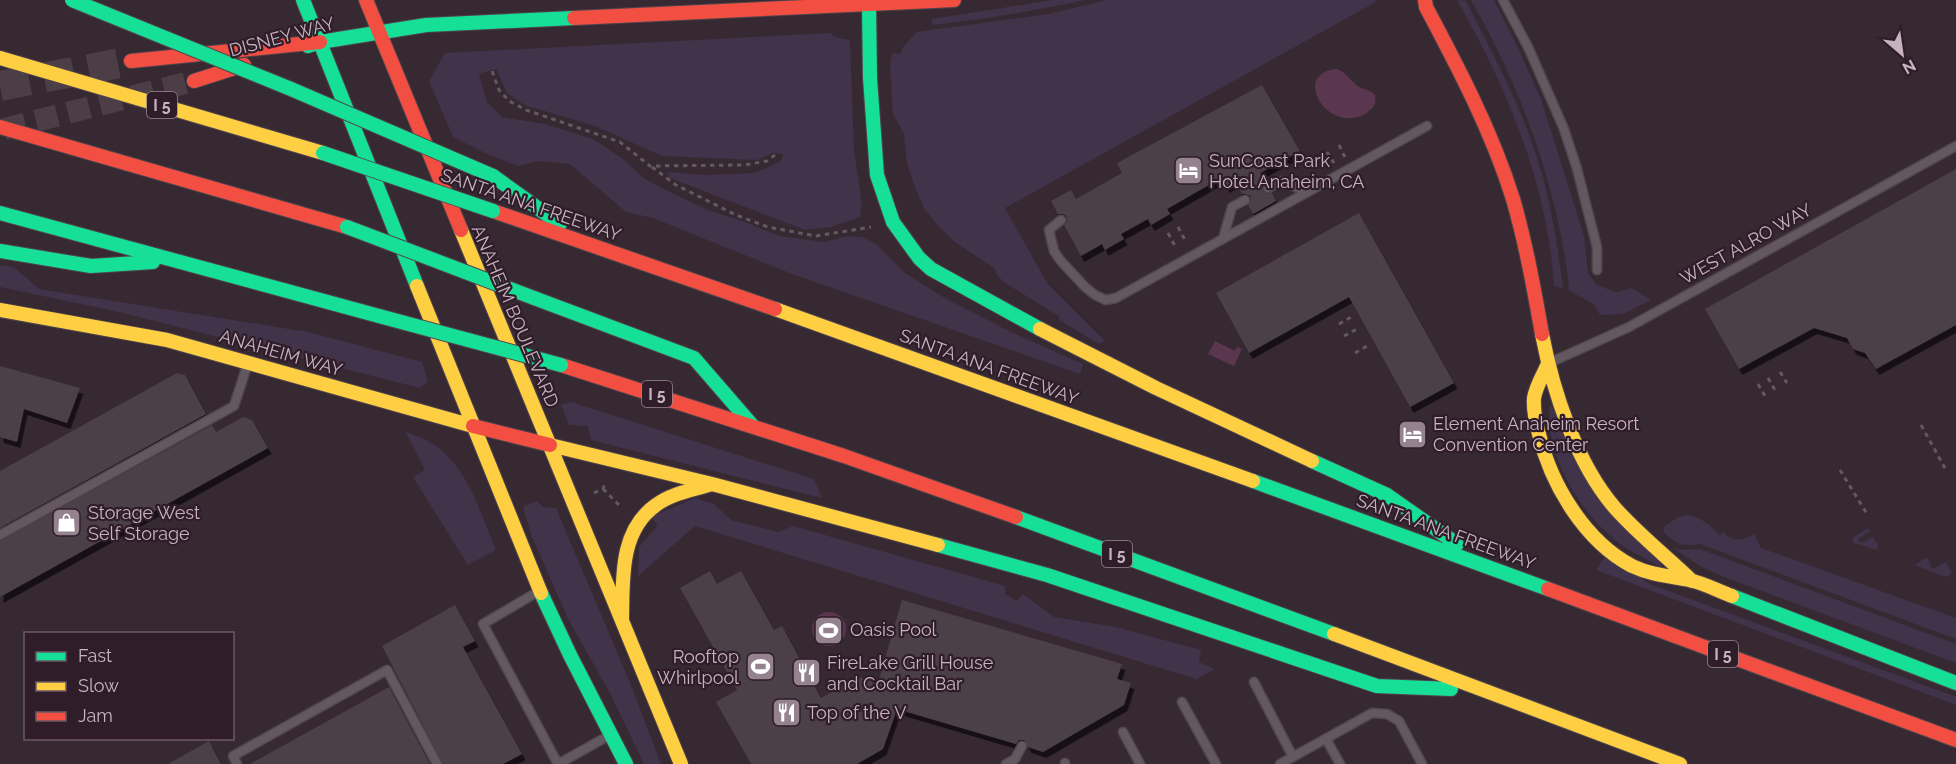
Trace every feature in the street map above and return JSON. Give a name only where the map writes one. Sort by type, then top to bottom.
[{"type":"main road","points":[[72,0],[291,89],[493,176],[589,245]]},
{"type":"main road","points":[[303,0],[540,591],[626,764]]},
{"type":"main road","name":"ANAHEIM BOULEVARD","points":[[366,0],[378,34],[681,764]]},
{"type":"main road","name":"DISNEY WAY","points":[[194,81],[320,42],[426,25],[869,2],[954,0]]},
{"type":"main road","points":[[1407,0],[1425,4],[1494,143],[1510,188],[1534,280],[1548,364],[1569,430],[1592,476],[1617,512],[1692,581]]},
{"type":"main road","points":[[869,2],[870,78],[879,185],[893,222],[919,258],[931,269],[974,294],[1156,388],[1387,495],[1490,567]]},
{"type":"main road","points":[[131,61],[320,42]]},
{"type":"main road","name":"SANTA ANA FREEWAY","points":[[0,58],[323,153],[493,211],[857,338],[1490,567],[1956,740]]},
{"type":"main road","points":[[0,127],[347,227],[694,358],[752,425]]},
{"type":"main road","name":"I 5","points":[[0,213],[561,365],[752,425],[1100,548],[1680,764]]},
{"type":"main road","points":[[0,251],[91,266],[177,260]]},
{"type":"main road","name":"ANAHEIM WAY","points":[[0,310],[167,340],[473,426],[712,484],[1047,575],[1377,686],[1479,690]]},
{"type":"main road","points":[[1548,364],[1534,400],[1540,439],[1559,489],[1596,537],[1618,557],[1648,574],[1692,581],[1956,683]]},
{"type":"main road","points":[[622,620],[625,555],[633,530],[640,519],[656,505],[678,494],[712,484]]},
{"type":"lane","points":[[1503,0],[1528,47],[1564,129],[1597,247],[1597,270]]},
{"type":"lane","points":[[1061,220],[1049,230],[1054,251],[1060,260],[1095,295],[1106,300],[1116,298],[1427,126]]},
{"type":"lane","name":"WEST ALRO WAY","points":[[1548,364],[1647,317],[1956,146]]},
{"type":"lane","points":[[1268,188],[1282,181],[1307,192]]},
{"type":"lane","points":[[1223,239],[1232,207],[1245,200]]},
{"type":"lane","points":[[0,535],[234,406],[248,363]]},
{"type":"lane","points":[[540,591],[483,624],[558,764],[610,735]]},
{"type":"lane","points":[[237,764],[233,756],[387,670],[437,764]]},
{"type":"lane","points":[[1254,682],[1293,757]]},
{"type":"lane","points":[[1182,702],[1216,764]]},
{"type":"lane","points":[[1280,764],[1371,713],[1387,714],[1399,721],[1422,764]]},
{"type":"lane","points":[[1123,732],[1140,764]]},
{"type":"lane","points":[[1326,739],[1340,764]]},
{"type":"lane","points":[[1006,764],[1015,759],[1022,746]]},
{"type":"path","points":[[492,71],[499,90],[509,101],[526,110],[620,142],[676,185],[736,215],[768,227],[816,236],[893,222]]},
{"type":"path","points":[[1339,145],[1346,158]]},
{"type":"path","points":[[1327,152],[1335,165]]},
{"type":"path","points":[[650,166],[744,165],[767,161],[775,154]]},
{"type":"path","points":[[1178,227],[1185,240]]},
{"type":"path","points":[[1168,233],[1175,246]]},
{"type":"path","points":[[1339,324],[1351,317]]},
{"type":"path","points":[[1344,336],[1357,329]]},
{"type":"path","points":[[1355,352],[1367,346]]},
{"type":"path","points":[[1780,372],[1787,383]]},
{"type":"path","points":[[1768,378],[1775,390]]},
{"type":"path","points":[[1758,384],[1765,396]]},
{"type":"path","points":[[1921,425],[1946,470]]},
{"type":"path","points":[[1840,470],[1867,514]]},
{"type":"path","points":[[603,489],[606,475]]},
{"type":"path","points":[[594,493],[603,489]]},
{"type":"path","points":[[603,489],[624,510]]},
{"type":"shaded area","points":[[1053,0],[1084,0],[1008,15],[932,25],[931,19]]},
{"type":"shaded area","points":[[1107,0],[1375,0],[1376,2],[1005,208],[1047,283],[1105,341],[1099,344],[1005,283],[994,268],[955,242],[925,210],[907,164],[904,134],[893,114],[890,65],[892,53],[900,54],[903,47],[917,32],[1048,14]]},
{"type":"shaded area","points":[[1457,0],[1466,1],[1510,89],[1532,143],[1552,215],[1563,288],[1554,286],[1543,211],[1522,138],[1492,68]]},
{"type":"shaded area","points":[[1471,0],[1494,0],[1541,99],[1584,236],[1588,273],[1597,285],[1616,292],[1632,288],[1651,300],[1623,314],[1600,315],[1594,304],[1568,290],[1556,211],[1534,138],[1506,68]]},
{"type":"shaded area","points":[[830,33],[835,37],[850,40],[854,151],[862,204],[860,217],[831,227],[805,230],[670,178],[667,172],[705,175],[755,173],[781,161],[783,154],[773,153],[757,160],[662,156],[595,126],[524,105],[507,93],[496,69],[479,74],[487,102],[502,117],[545,124],[593,139],[622,158],[645,179],[666,190],[708,210],[780,236],[824,242],[848,236],[862,237],[876,244],[905,273],[943,297],[1011,332],[1083,364],[1080,374],[792,274],[653,218],[626,212],[570,164],[539,161],[518,166],[489,155],[453,137],[429,81],[445,53]]},
{"type":"shaded area","points":[[1337,69],[1358,86],[1375,95],[1374,106],[1365,114],[1351,118],[1338,116],[1327,110],[1319,100],[1315,90],[1316,80],[1323,73]]},
{"type":"shaded area","points":[[0,265],[14,267],[39,289],[308,332],[422,362],[428,382],[420,388],[119,312],[0,287]]},
{"type":"shaded area","points":[[1215,341],[1235,351],[1237,347],[1242,349],[1234,366],[1208,354]]},
{"type":"shaded area","points":[[571,402],[814,479],[822,498],[591,440],[588,426],[569,425],[561,405]]},
{"type":"shaded area","points":[[1551,405],[1663,568],[1628,549],[1610,536],[1586,510],[1567,480],[1553,447],[1549,408]]},
{"type":"shaded area","points":[[405,431],[431,443],[455,464],[471,491],[496,550],[468,565],[413,477],[425,470]]},
{"type":"shaded area","points":[[695,498],[714,504],[731,520],[778,532],[793,526],[1005,586],[1005,594],[1017,601],[1023,594],[1054,617],[1116,627],[1201,650],[1199,662],[1215,669],[1195,680],[695,526],[638,576],[639,547],[658,525],[650,517]]},
{"type":"shaded area","points":[[537,501],[543,507],[556,508],[631,685],[661,764],[644,764],[610,693],[568,619],[532,537],[523,507]]},
{"type":"shaded area","points":[[1687,515],[1705,522],[1720,536],[1723,532],[1731,538],[1738,539],[1754,534],[1761,548],[1956,618],[1956,639],[1700,544],[1684,545],[1675,542],[1663,531],[1665,526],[1678,517]]},
{"type":"shaded area","points":[[1868,528],[1871,531],[1858,539],[1861,543],[1873,537],[1878,545],[1877,550],[1854,543],[1852,540]]},
{"type":"shaded area","points":[[1673,548],[1700,549],[1956,644],[1956,663],[1724,577],[1700,566]]},
{"type":"shaded area","points":[[1605,556],[1650,584],[1956,697],[1956,705],[1596,570]]},
{"type":"shaded area","points":[[1927,557],[1932,569],[1946,562],[1952,573],[1946,577],[1914,565]]},
{"type":"shaded area","name":"Oasis Pool","points":[[829,612],[841,617],[846,629],[841,641],[829,646],[817,641],[812,629],[817,617]]},
{"type":"building","name":"SunCoast Park Hotel Anaheim, CA","points":[[1262,85],[1300,151],[1260,173],[1265,182],[1262,187],[1263,191],[1267,194],[1272,193],[1276,201],[1253,214],[1248,205],[1251,201],[1250,196],[1242,194],[1235,182],[1226,187],[1221,178],[1167,209],[1170,214],[1151,225],[1148,219],[1121,234],[1124,239],[1105,250],[1102,244],[1081,256],[1064,225],[1067,222],[1066,216],[1058,214],[1051,201],[1071,190],[1076,199],[1122,173],[1117,163]]},
{"type":"building","points":[[1956,169],[1956,325],[1876,369],[1865,353],[1853,349],[1847,338],[1814,328],[1739,369],[1705,309]]},
{"type":"building","points":[[1359,213],[1454,383],[1410,407],[1349,297],[1249,353],[1216,293]]},
{"type":"building","points":[[0,366],[80,388],[67,423],[24,409],[17,442],[0,437]]},
{"type":"building","points":[[177,373],[185,375],[206,414],[0,528],[0,471]]},
{"type":"building","points":[[243,417],[252,420],[268,448],[0,597],[0,541],[212,425],[216,432]]},
{"type":"building","points":[[710,571],[717,584],[741,571],[774,630],[782,626],[821,698],[858,677],[878,683],[902,600],[1122,664],[1117,679],[1131,683],[1124,705],[1043,752],[1028,747],[1024,740],[1019,740],[1016,744],[897,709],[883,749],[857,764],[751,764],[716,702],[737,690],[680,588]]},
{"type":"building","points":[[455,605],[475,641],[463,647],[522,754],[503,764],[443,764],[382,646]]},
{"type":"building","points":[[389,687],[430,764],[250,764]]},
{"type":"building","points":[[209,741],[221,764],[168,764]]},
{"type":"tunnel","points":[[0,86],[131,61]]},
{"type":"tunnel","points":[[4,129],[194,81]]},
{"type":"traffic: fast","points":[[72,0],[291,89],[493,176]]},
{"type":"traffic: fast","points":[[303,0],[417,286]]},
{"type":"traffic: fast","points":[[869,5],[870,78],[877,175],[893,222],[919,258],[931,269],[1040,329]]},
{"type":"traffic: fast","points":[[308,46],[320,42],[426,25],[574,18]]},
{"type":"traffic: fast","points":[[323,153],[493,211]]},
{"type":"traffic: fast","points":[[493,176],[560,224]]},
{"type":"traffic: fast","points":[[0,213],[379,316]]},
{"type":"traffic: fast","points":[[347,227],[534,298]]},
{"type":"traffic: fast","points":[[0,251],[91,266],[153,262]]},
{"type":"traffic: fast","points":[[534,298],[694,358],[752,425]]},
{"type":"traffic: fast","points":[[379,316],[561,365]]},
{"type":"traffic: fast","points":[[1312,461],[1387,495],[1457,544]]},
{"type":"traffic: fast","points":[[1253,481],[1548,589]]},
{"type":"traffic: fast","points":[[1016,517],[1334,634]]},
{"type":"traffic: fast","points":[[938,545],[1047,575],[1377,686],[1451,689]]},
{"type":"traffic: fast","points":[[541,593],[626,764]]},
{"type":"traffic: fast","points":[[1732,596],[1956,683]]},
{"type":"traffic: slow","points":[[0,58],[323,153]]},
{"type":"traffic: slow","points":[[461,230],[681,764]]},
{"type":"traffic: slow","points":[[417,286],[541,593]]},
{"type":"traffic: slow","points":[[775,309],[1253,481]]},
{"type":"traffic: slow","points":[[0,310],[167,340],[473,426]]},
{"type":"traffic: slow","points":[[1040,329],[1156,388],[1312,461]]},
{"type":"traffic: slow","points":[[1542,334],[1568,425],[1601,490],[1624,518],[1692,581]]},
{"type":"traffic: slow","points":[[1548,364],[1534,398],[1534,412],[1552,473],[1561,492],[1585,527],[1599,542],[1632,566],[1653,573],[1695,581],[1732,596]]},
{"type":"traffic: slow","points":[[550,445],[712,484],[938,545]]},
{"type":"traffic: slow","points":[[622,620],[623,573],[629,542],[635,528],[644,516],[662,501],[712,484]]},
{"type":"traffic: slow","points":[[1334,634],[1680,764]]},
{"type":"traffic: jam","points":[[366,0],[461,230]]},
{"type":"traffic: jam","points":[[574,18],[954,0]]},
{"type":"traffic: jam","points":[[1425,0],[1426,7],[1474,101],[1505,174],[1522,233],[1542,334]]},
{"type":"traffic: jam","points":[[131,61],[320,42]]},
{"type":"traffic: jam","points":[[194,81],[244,65]]},
{"type":"traffic: jam","points":[[0,127],[347,227]]},
{"type":"traffic: jam","points":[[493,211],[775,309]]},
{"type":"traffic: jam","points":[[561,365],[844,456],[1016,517]]},
{"type":"traffic: jam","points":[[473,426],[550,445]]},
{"type":"traffic: jam","points":[[1548,589],[1956,740]]},
{"type":"place","name":"SunCoast Park Hotel Anaheim, CA","points":[[1188,171]]},
{"type":"place","name":"Element Anaheim Resort Convention Center","points":[[1412,434]]},
{"type":"place","name":"Storage West Self Storage","points":[[67,523]]},
{"type":"place","name":"Oasis Pool","points":[[829,630]]},
{"type":"place","name":"Rooftop Whirlpool","points":[[760,667]]},
{"type":"place","name":"FireLake Grill House and Cocktail Bar","points":[[806,673]]},
{"type":"place","name":"Top of the V","points":[[786,713]]}]
